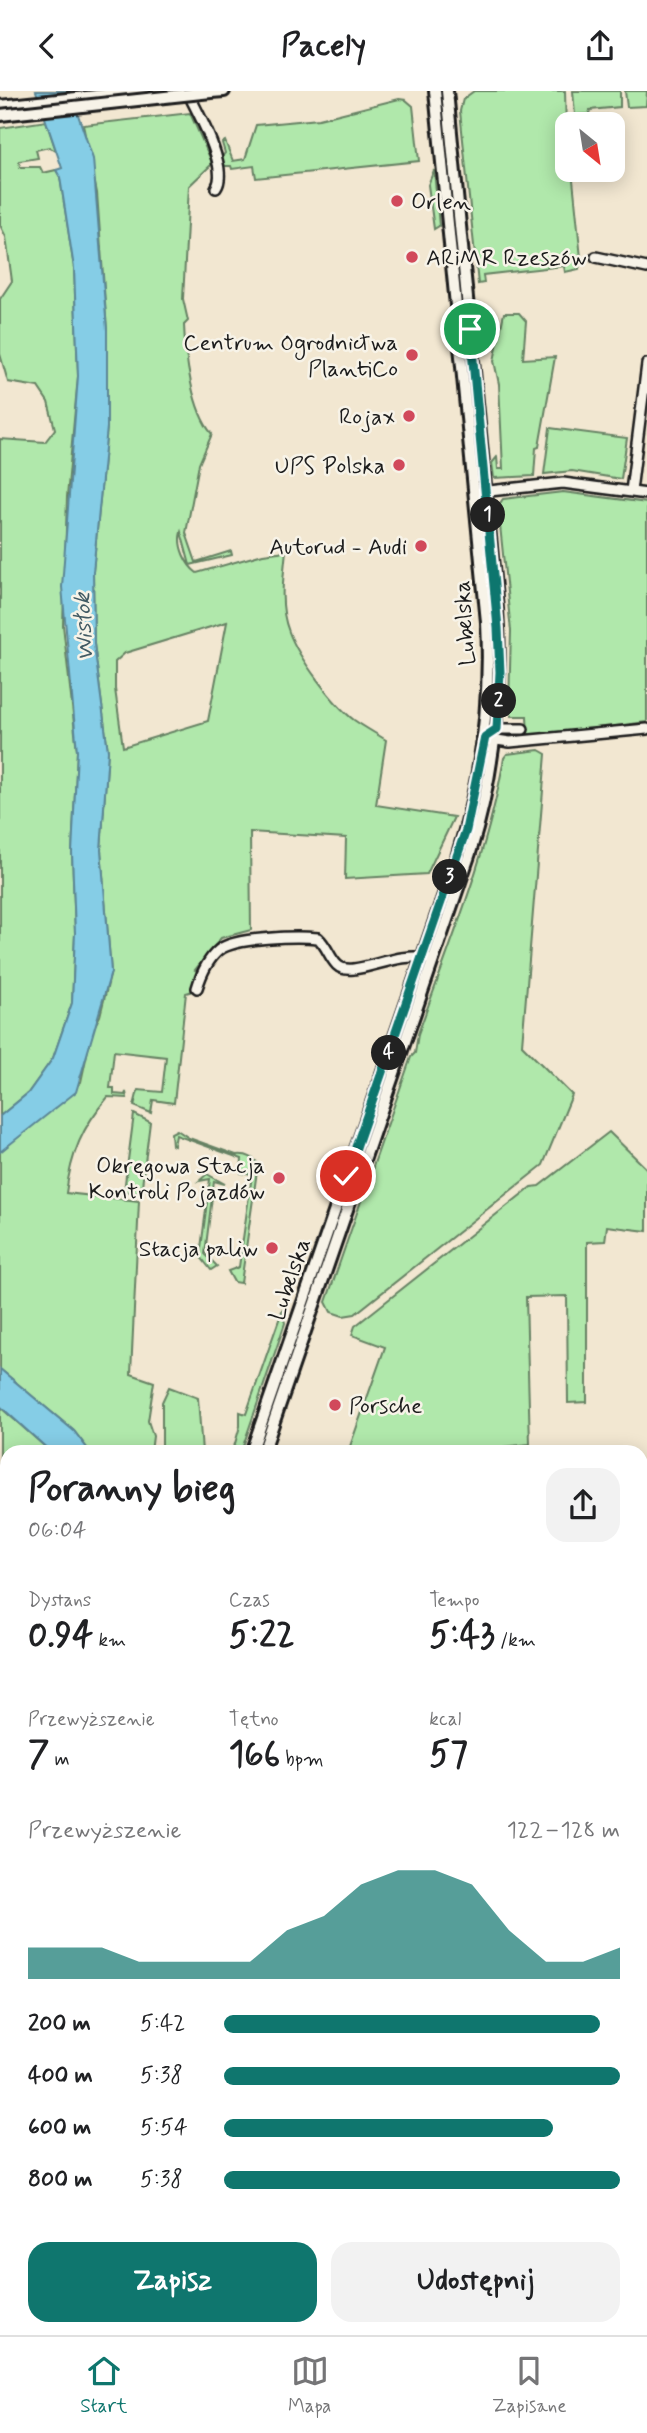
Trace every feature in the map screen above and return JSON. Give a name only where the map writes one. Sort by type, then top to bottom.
[{"type":"main road","points":[[0,106],[144,91]]},
{"type":"main road","points":[[0,115],[224,91]]},
{"type":"main road","name":"Lubelska","points":[[435,91],[480,492]]},
{"type":"main road","name":"Lubelska","points":[[447,91],[480,492],[500,672],[497,729],[490,739]]},
{"type":"main road","name":"Lubelska","points":[[254,1445],[427,959],[480,820],[490,739],[491,606]]},
{"type":"main road","name":"Lubelska","points":[[265,1445],[427,959]]},
{"type":"street","points":[[187,91],[219,163],[220,183],[216,188]]},
{"type":"street","points":[[596,257],[647,268]]},
{"type":"street","points":[[631,491],[647,364]]},
{"type":"street","points":[[480,492],[563,483],[647,494]]},
{"type":"street","points":[[497,729],[523,729]]},
{"type":"street","points":[[490,739],[647,729]]},
{"type":"street","points":[[197,988],[214,956],[229,945],[302,937],[318,938],[338,966],[351,971],[407,955],[427,959]]},
{"type":"green space","points":[[474,91],[565,91],[566,112],[555,112],[555,182],[573,182],[581,258],[579,269],[565,272],[564,266],[483,275],[484,283],[478,284],[460,111],[463,99]]},
{"type":"green space","points":[[573,91],[620,91],[620,107],[575,112]]},
{"type":"green space","points":[[625,91],[647,91],[646,106],[627,107]]},
{"type":"green space","points":[[399,99],[406,100],[413,106],[419,161],[256,178],[254,166],[232,169],[231,166],[225,166],[221,158],[225,153],[222,143],[225,141],[233,161],[245,159],[256,125],[319,119]]},
{"type":"green space","points":[[190,113],[211,165],[189,186],[183,299],[188,321],[184,325],[191,383],[199,412],[212,434],[199,464],[186,533],[196,562],[231,551],[232,555],[190,565],[181,532],[181,549],[186,560],[193,570],[197,573],[263,554],[286,551],[283,603],[286,622],[294,642],[308,667],[336,703],[354,720],[386,740],[376,805],[454,817],[427,874],[345,879],[346,838],[250,832],[251,930],[221,938],[195,970],[199,972],[196,990],[186,993],[174,1103],[153,1100],[151,1113],[134,1106],[138,1090],[162,1092],[166,1057],[114,1051],[110,1088],[114,1088],[114,1094],[125,1095],[126,1092],[127,1098],[108,1097],[91,1119],[75,1153],[66,1193],[139,1201],[131,1374],[154,1382],[148,1421],[153,1436],[152,1445],[85,1445],[74,1431],[0,1369],[0,1152],[81,1082],[92,1031],[100,1016],[111,972],[101,850],[108,751],[94,644],[93,572],[107,427],[107,330],[97,193],[83,125]],"holes":[[[227,622],[208,721],[123,747],[115,689],[115,662],[125,653]]]},
{"type":"green space","points":[[46,121],[56,151],[49,147],[36,150],[38,158],[19,161],[20,167],[40,167],[43,173],[56,170],[60,177],[74,268],[78,376],[67,497],[63,625],[77,751],[72,853],[75,933],[72,1003],[53,1058],[28,1093],[0,1116],[0,439],[45,442],[55,429],[48,402],[38,387],[8,382],[0,354],[0,299],[12,281],[6,237],[0,225],[0,128]]},
{"type":"green space","points":[[434,170],[439,226],[434,229],[428,185]]},
{"type":"green space","points":[[504,313],[519,313],[526,321],[523,359],[555,357],[539,447],[536,448],[534,476],[494,478],[492,463],[497,457],[498,469],[503,469],[499,384],[494,361]]},
{"type":"green space","points":[[550,428],[627,438],[621,479],[572,471],[544,474]]},
{"type":"green space","points":[[563,492],[647,503],[647,722],[528,737],[527,716],[512,716],[509,706],[511,631],[498,506],[503,499]]},
{"type":"green space","points":[[539,750],[546,754],[522,1045],[572,1095],[543,1165],[355,1314],[343,1316],[331,1312],[326,1302],[467,898],[488,829],[504,758],[507,754]]},
{"type":"green space","points":[[134,1114],[150,1122],[141,1194],[124,1191]]},
{"type":"green space","points":[[177,1130],[189,1138],[236,1155],[248,1156],[258,1164],[241,1283],[234,1282],[228,1271],[239,1267],[252,1175],[241,1173],[242,1159],[176,1135],[174,1146],[172,1145],[171,1133]]},
{"type":"green space","points":[[609,1132],[647,1169],[647,1231],[607,1226],[605,1241],[587,1242],[587,1402],[568,1403],[567,1296],[526,1297],[530,1444],[350,1445],[385,1347],[352,1335],[355,1326],[531,1187],[539,1186]]},
{"type":"green space","points":[[207,1174],[225,1184],[214,1181],[205,1254],[217,1266],[211,1270],[200,1256],[210,1179],[199,1181]]},
{"type":"green space","points":[[282,1311],[285,1323],[243,1445],[235,1445],[240,1426],[240,1412],[246,1414]]},
{"type":"green space","points":[[169,1387],[198,1398],[201,1445],[162,1445],[162,1402]]},
{"type":"green space","points":[[0,1407],[43,1445],[0,1445]]},
{"type":"water","name":"Wisłok","points":[[36,91],[70,91],[93,159],[107,330],[107,427],[93,572],[94,644],[108,751],[101,850],[111,972],[76,1092],[0,1152],[0,1116],[28,1093],[53,1058],[72,1003],[75,933],[72,853],[77,751],[62,587],[78,376],[74,268],[60,177],[56,170],[62,168]]},
{"type":"water","points":[[0,1369],[74,1431],[85,1445],[43,1445],[0,1406]]},
{"type":"place","name":"Orlen","points":[[397,201]]},
{"type":"place","name":"ARiMR Rzeszów","points":[[412,257]]},
{"type":"place","name":"Centrum Ogrodnictwa PlantiCo","points":[[412,355]]},
{"type":"place","name":"Rojax","points":[[409,416]]},
{"type":"place","name":"UPS Polska","points":[[399,465]]},
{"type":"place","name":"Autorud - Audi","points":[[421,546]]},
{"type":"place","name":"Okręgowa Stacja Kontroli Pojazdów","points":[[279,1178]]},
{"type":"place","name":"Stacja paliw","points":[[272,1248]]},
{"type":"place","name":"Porsche","points":[[335,1405]]},
{"type":"route","points":[[346,1176],[466,830],[485,737],[497,729],[500,672],[498,628],[470,329]]}]
